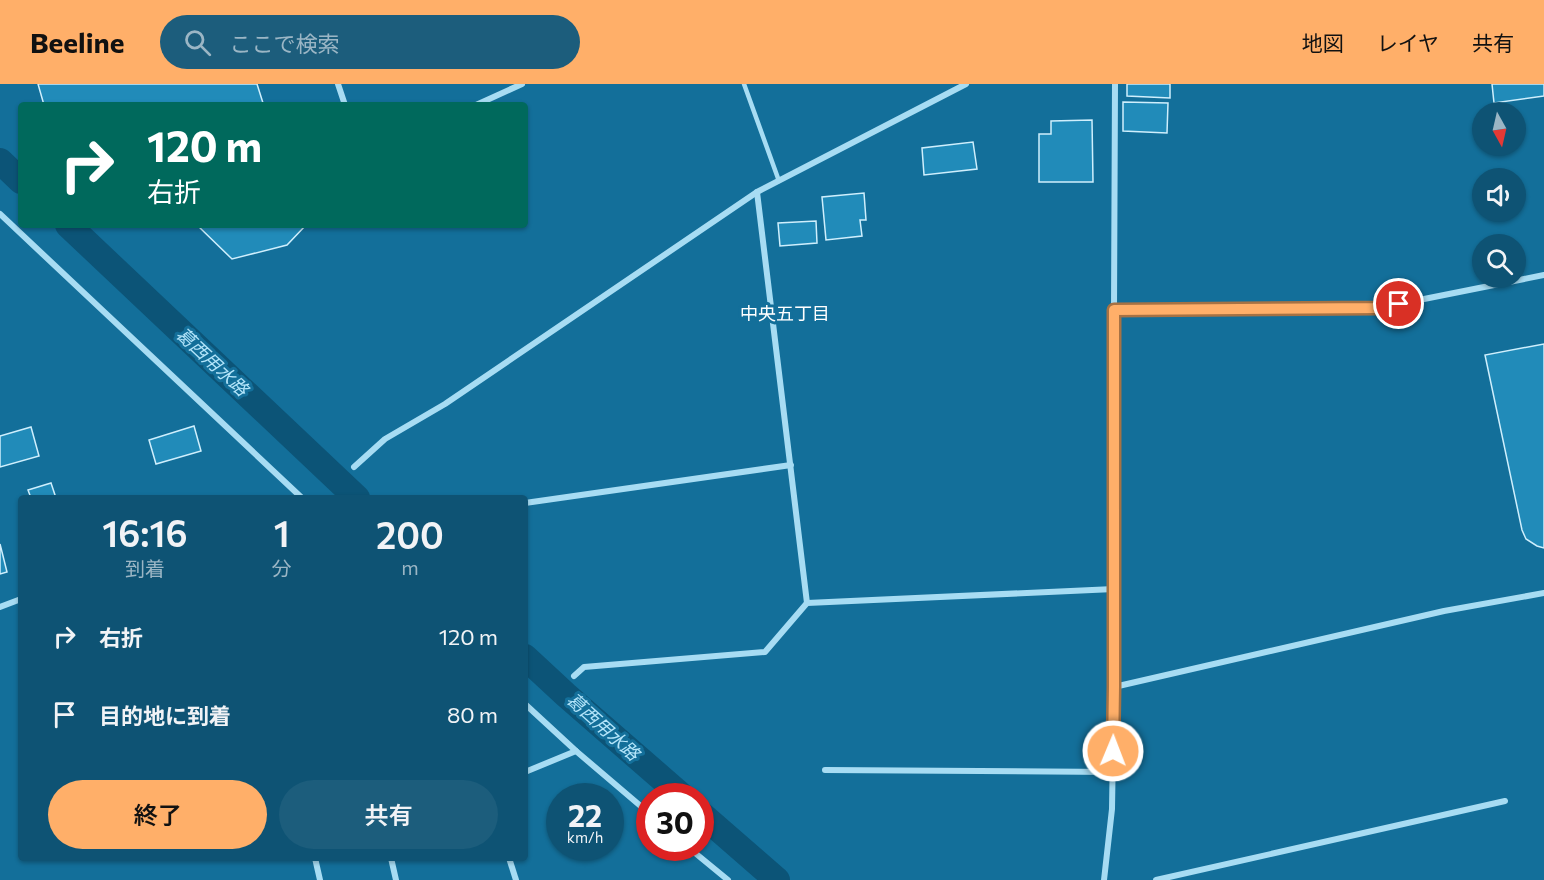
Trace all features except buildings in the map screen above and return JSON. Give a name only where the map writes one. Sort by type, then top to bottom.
[{"type":"street","points":[[338,84],[344,102]]},
{"type":"street","points":[[483,102],[522,84]]},
{"type":"street","points":[[354,468],[385,439],[445,404],[757,192],[966,84]]},
{"type":"street","points":[[1104,880],[1112,809],[1113,772],[1115,84]]},
{"type":"street","points":[[757,192],[807,603]]},
{"type":"street","points":[[0,214],[299,495]]},
{"type":"street","points":[[1114,310],[1379,308],[1544,274]]},
{"type":"street","points":[[528,502],[790,465]]},
{"type":"street","points":[[574,676],[584,667],[765,652],[807,603],[1114,589]]},
{"type":"street","points":[[1114,687],[1444,611],[1544,593]]},
{"type":"street","points":[[0,607],[18,599]]},
{"type":"street","points":[[528,707],[636,802]]},
{"type":"street","points":[[528,771],[576,751]]},
{"type":"street","points":[[825,770],[1113,772]]},
{"type":"street","points":[[1156,880],[1504,801]]},
{"type":"street","points":[[316,861],[320,880]]},
{"type":"street","points":[[392,861],[396,880]]},
{"type":"street","points":[[510,861],[516,880]]},
{"type":"street","points":[[705,861],[728,880]]},
{"type":"lane","points":[[744,84],[779,181]]},
{"type":"waterway","name":"葛西用水路","points":[[0,161],[18,178]]},
{"type":"waterway","name":"葛西用水路","points":[[71,228],[354,495]]},
{"type":"waterway","name":"葛西用水路","points":[[528,660],[667,783]]},
{"type":"waterway","name":"葛西用水路","points":[[714,825],[777,880]]},
{"type":"district","name":"中央五丁目","points":[[785,314]]},
{"type":"route","points":[[1113,751],[1114,310],[1379,308],[1399,304]]}]
